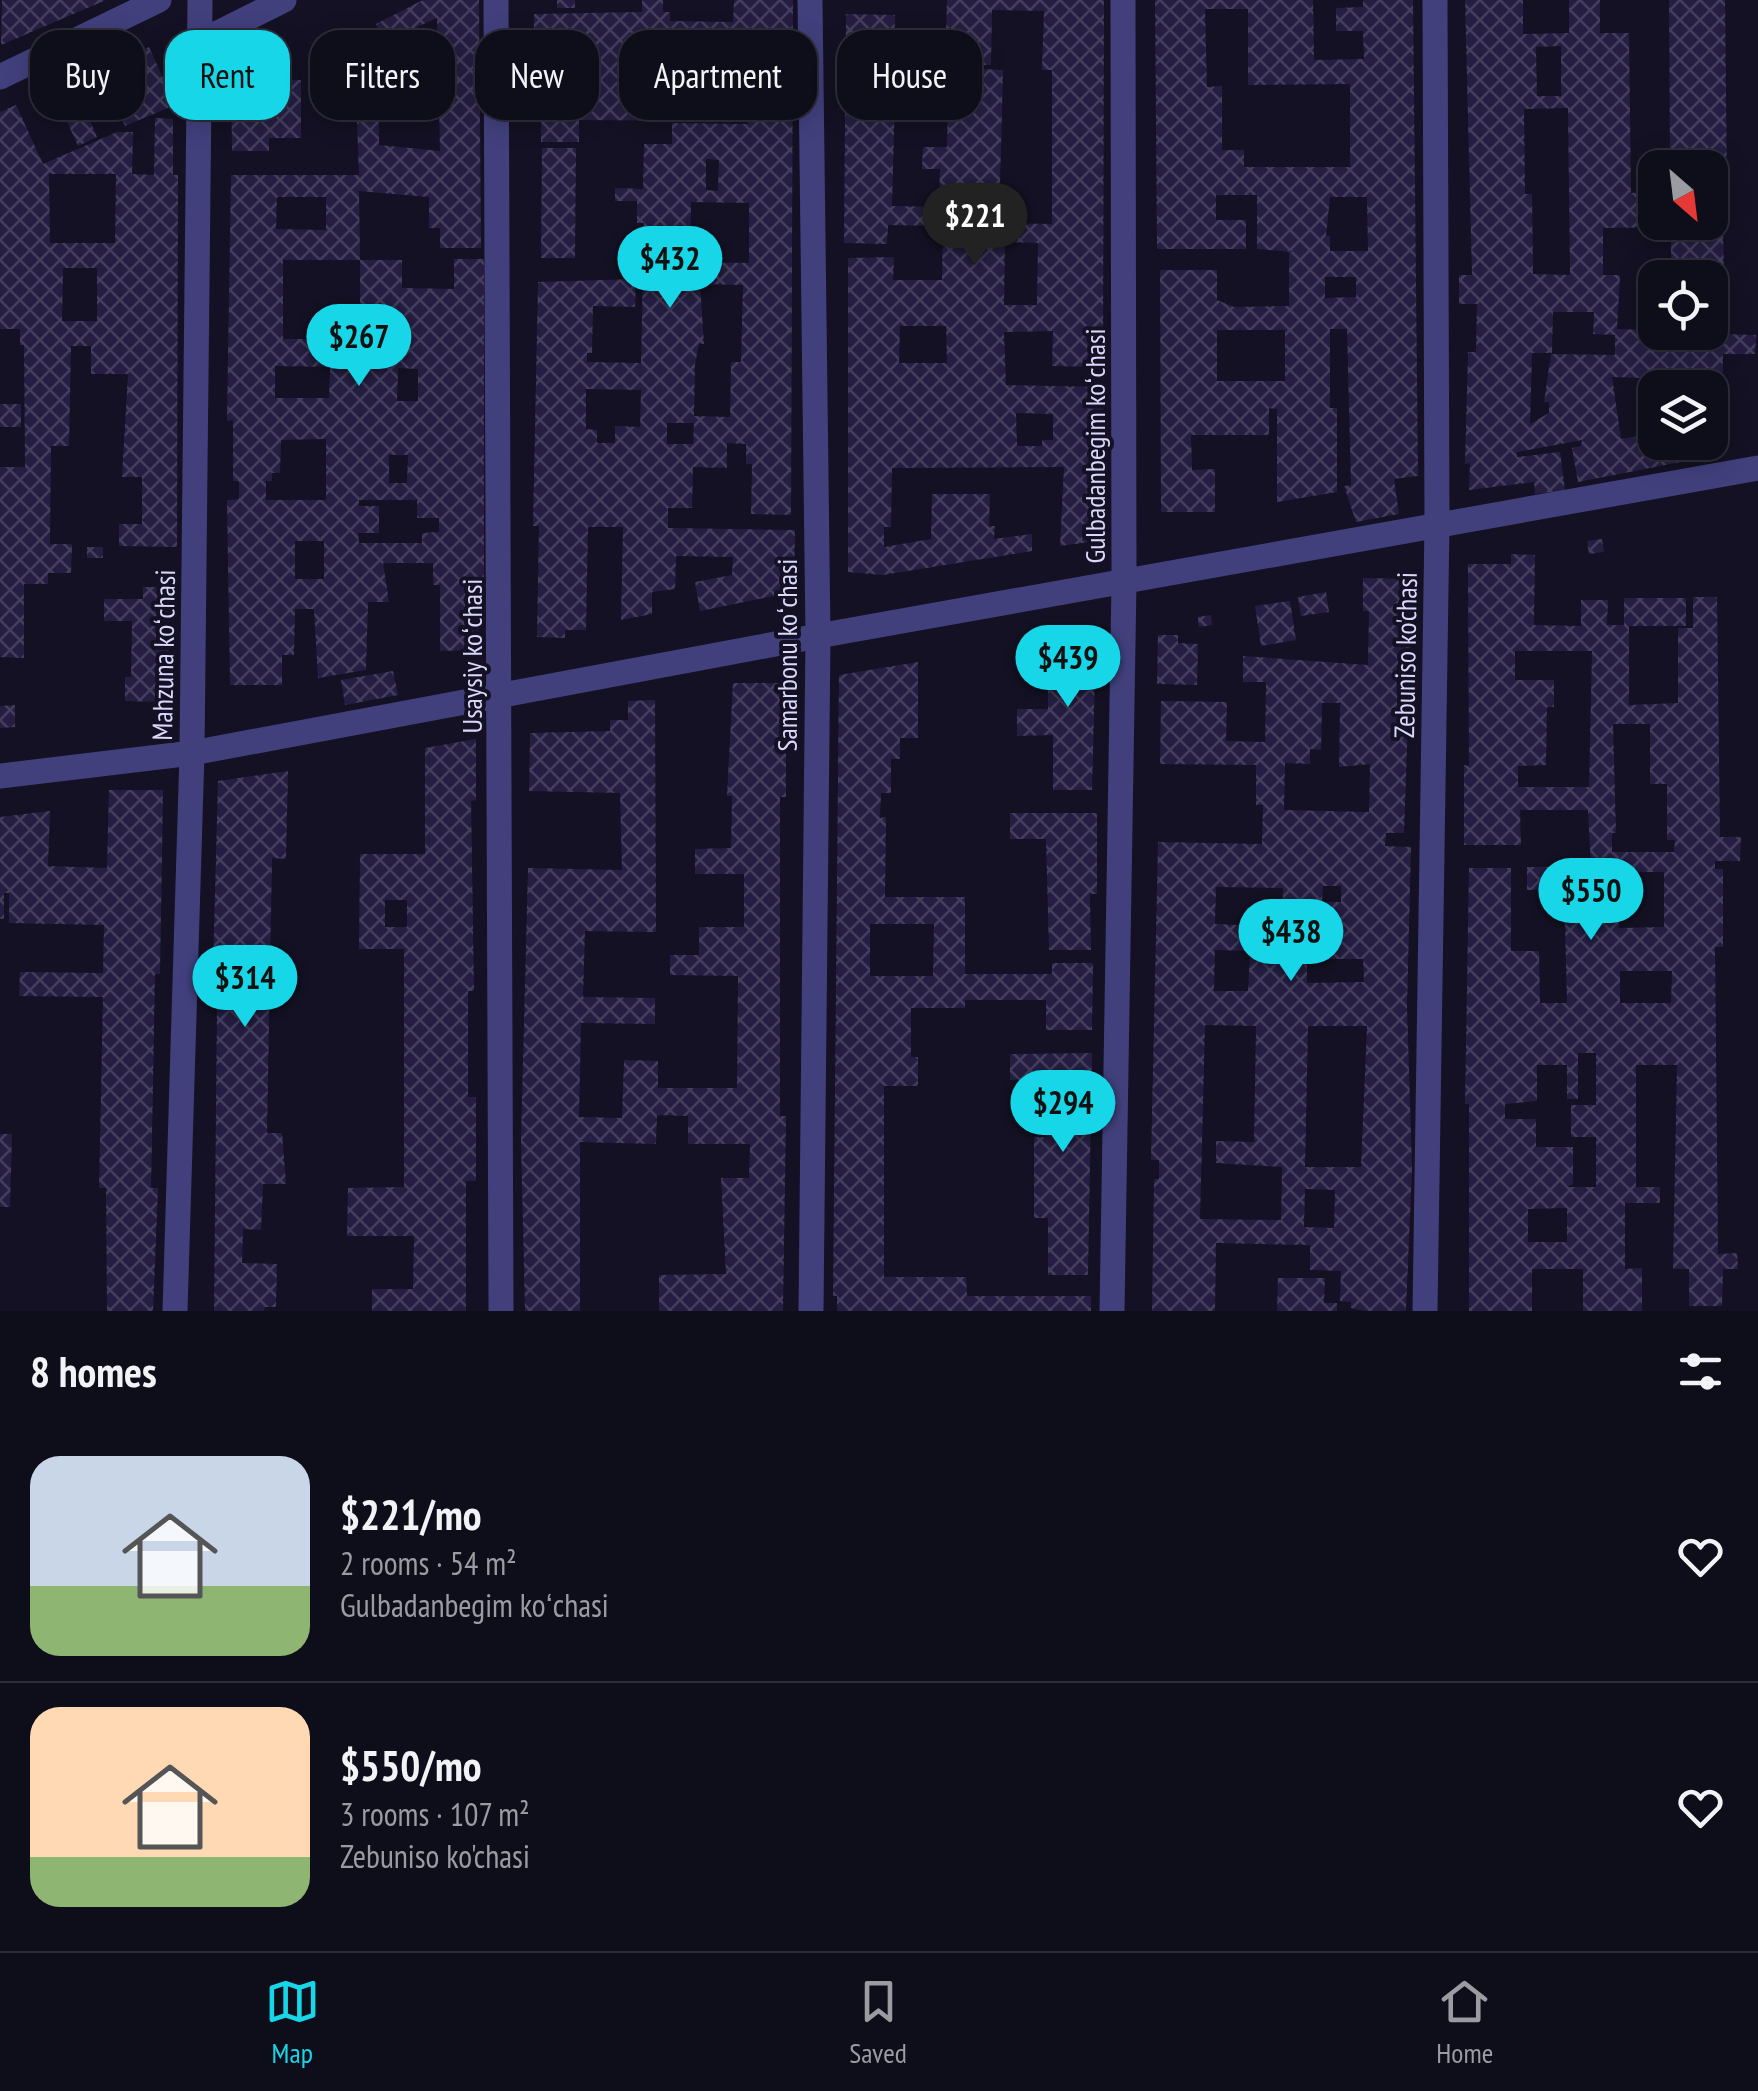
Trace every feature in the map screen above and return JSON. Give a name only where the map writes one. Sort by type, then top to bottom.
[{"type":"street","points":[[0,77],[158,0]]},
{"type":"street","name":"Mahzuna koʻchasi","points":[[200,0],[200,30]]},
{"type":"street","points":[[224,30],[284,0]]},
{"type":"street","name":"Usaysiy koʻchasi","points":[[496,0],[501,1311]]},
{"type":"street","name":"Samarbonu koʻchasi","points":[[810,0],[818,636],[811,1311]]},
{"type":"street","name":"Gulbadanbegim koʻchasi","points":[[1112,1311],[1124,582],[1123,0]]},
{"type":"street","name":"Zebuniso ko'chasi","points":[[1425,1311],[1437,524],[1434,0]]},
{"type":"street","name":"Mahzuna koʻchasi","points":[[175,1311],[192,753],[199,120]]},
{"type":"street","points":[[0,776],[192,753],[818,636],[1758,468]]},
{"type":"building","points":[[2,0],[106,0],[30,30],[1,45]]},
{"type":"building","points":[[423,0],[479,0],[475,120],[480,120],[481,248],[440,248],[440,228],[429,228],[429,197],[359,191],[360,260],[402,260],[402,288],[454,289],[454,259],[484,259],[484,585],[479,585],[479,650],[440,651],[440,585],[433,585],[433,563],[383,563],[389,602],[368,602],[366,670],[318,678],[314,609],[295,609],[294,655],[282,655],[282,685],[230,685],[227,500],[239,499],[239,481],[233,481],[233,420],[227,421],[231,175],[359,175],[357,120],[379,120],[379,145],[440,151],[439,120],[455,120],[455,30],[437,30],[437,18],[410,30],[379,30],[376,24]],"holes":[[[277,197],[326,197],[326,230],[276,229]],[[283,260],[360,260],[360,339],[283,339]],[[275,366],[330,367],[329,398],[275,398]],[[398,368],[418,369],[418,401],[397,401]],[[326,439],[326,500],[266,500],[266,481],[272,481],[272,473],[280,473],[281,440]],[[389,455],[408,455],[407,483],[389,483]],[[359,500],[417,500],[417,518],[439,518],[439,532],[422,533],[422,543],[359,543],[358,533],[379,533],[379,506],[359,506]],[[295,541],[324,541],[324,579],[295,579]]]},
{"type":"building","points":[[557,0],[575,0],[575,8],[557,8]]},
{"type":"building","points":[[642,0],[663,0],[663,12],[670,12],[670,21],[733,22],[734,0],[793,0],[793,30],[619,30],[619,120],[708,121],[579,120],[599,120],[599,30],[534,30],[534,14],[642,12]]},
{"type":"building","points":[[947,0],[1104,0],[1103,367],[1052,366],[1053,331],[1004,332],[1006,385],[1103,387],[1105,540],[1060,546],[1064,467],[892,468],[891,527],[884,527],[884,547],[931,539],[932,494],[990,494],[989,526],[995,526],[994,539],[1032,534],[1032,551],[883,575],[848,572],[848,258],[894,257],[893,280],[942,280],[943,226],[888,225],[887,244],[844,243],[845,120],[894,120],[892,206],[944,207],[944,199],[939,199],[940,169],[922,169],[923,147],[947,147],[948,120],[982,120],[982,69],[1003,70],[999,223],[1052,224],[1052,70],[1042,70],[1044,11],[992,10],[991,65],[982,65],[982,30],[946,30]],"holes":[[[1005,242],[1038,243],[1037,305],[1004,305]],[[900,326],[946,326],[947,363],[899,363]],[[1016,413],[1053,414],[1053,440],[1042,440],[1042,446],[1017,446]]]},
{"type":"building","points":[[1155,0],[1313,0],[1314,60],[1364,59],[1363,31],[1336,31],[1336,8],[1363,7],[1363,0],[1413,0],[1418,476],[1394,479],[1399,514],[1356,522],[1344,486],[1351,485],[1347,329],[1330,329],[1330,408],[1337,408],[1337,492],[1277,502],[1277,409],[1269,408],[1269,435],[1191,435],[1192,470],[1215,469],[1215,512],[1161,512],[1160,270],[1217,270],[1217,300],[1234,307],[1289,306],[1289,252],[1257,249],[1257,195],[1216,195],[1216,220],[1246,220],[1246,249],[1157,249]],"holes":[[[1205,9],[1248,9],[1248,85],[1350,84],[1350,167],[1244,167],[1244,150],[1222,150],[1222,86],[1207,87]],[[1330,197],[1367,197],[1368,251],[1330,251],[1330,236],[1326,236]],[[1325,277],[1356,277],[1356,297],[1325,298]],[[1217,330],[1285,330],[1285,381],[1217,381]]]},
{"type":"building","points":[[1465,0],[1523,0],[1523,34],[1569,33],[1569,0],[1600,0],[1600,33],[1629,33],[1631,193],[1638,193],[1638,227],[1603,228],[1603,275],[1620,275],[1617,329],[1638,330],[1638,350],[1728,350],[1728,334],[1756,335],[1755,354],[1723,354],[1723,370],[1638,370],[1638,378],[1612,377],[1621,439],[1638,436],[1638,460],[1691,460],[1578,482],[1572,448],[1581,446],[1582,440],[1517,452],[1517,457],[1560,452],[1565,490],[1535,494],[1534,482],[1469,490],[1470,463],[1465,464],[1468,352],[1476,352],[1477,304],[1459,304],[1459,275],[1472,275]],"holes":[[[1561,46],[1561,96],[1537,96],[1536,47]],[[1568,108],[1570,275],[1533,274],[1532,194],[1525,194],[1524,109]],[[1553,312],[1594,312],[1593,334],[1615,335],[1615,355],[1551,354],[1544,402],[1549,402],[1549,413],[1530,424],[1532,353],[1552,353]]]},
{"type":"building","points":[[1669,0],[1725,0],[1727,150],[1670,150]]},
{"type":"building","points":[[846,14],[895,15],[895,30],[846,30]]},
{"type":"building","points":[[149,47],[165,83],[165,109],[145,118],[145,49]]},
{"type":"building","points":[[290,80],[301,80],[301,138],[269,138],[269,151],[232,151],[232,120],[290,120]]},
{"type":"building","points":[[16,105],[43,164],[117,132],[133,132],[132,174],[154,175],[155,118],[173,120],[173,175],[178,175],[177,547],[119,546],[119,524],[142,524],[142,477],[122,477],[128,374],[91,374],[91,346],[71,346],[69,446],[51,446],[50,544],[72,544],[71,573],[48,573],[48,584],[24,584],[24,658],[0,657],[0,467],[25,467],[24,345],[20,345],[20,329],[0,329],[0,112]],"holes":[[[49,174],[116,174],[115,243],[50,243]],[[63,268],[97,268],[97,321],[62,321]]]},
{"type":"building","points":[[66,120],[90,120],[97,137],[78,146]]},
{"type":"building","points":[[541,120],[579,120],[579,142],[541,142]]},
{"type":"building","points":[[748,120],[793,120],[791,515],[751,514],[752,464],[746,464],[746,444],[727,443],[727,468],[693,467],[692,508],[668,508],[668,528],[795,530],[794,592],[700,611],[695,582],[732,575],[733,557],[676,556],[675,589],[652,592],[652,614],[621,620],[623,527],[588,527],[586,630],[565,630],[565,638],[537,637],[539,526],[533,526],[538,282],[636,279],[635,307],[593,306],[592,353],[587,353],[587,362],[641,363],[644,223],[637,223],[637,201],[615,201],[615,188],[643,189],[644,144],[672,144],[672,123],[748,124]],"holes":[[[706,159],[719,160],[718,191],[706,190]],[[691,202],[749,203],[749,263],[690,262]],[[700,284],[743,285],[741,362],[731,362],[730,417],[694,416],[695,364],[699,344],[704,344]],[[586,389],[641,390],[640,427],[615,426],[615,443],[597,443],[597,430],[586,429]],[[667,423],[694,423],[693,444],[667,444]]]},
{"type":"building","points":[[542,148],[576,148],[575,258],[541,258]]},
{"type":"building","points":[[1671,240],[1723,240],[1724,260],[1671,260]]},
{"type":"building","points":[[0,404],[21,404],[21,427],[0,427]]},
{"type":"building","points":[[1602,539],[1604,552],[1589,554],[1587,541]]},
{"type":"building","points":[[87,547],[103,547],[103,558],[87,558]]},
{"type":"building","points":[[1511,554],[1535,555],[1534,625],[1581,626],[1581,600],[1608,600],[1607,625],[1624,625],[1624,598],[1686,598],[1686,626],[1629,626],[1629,705],[1678,703],[1678,628],[1693,628],[1693,597],[1717,597],[1720,837],[1741,837],[1740,861],[1715,861],[1715,869],[1723,869],[1723,947],[1715,947],[1718,1254],[1737,1253],[1738,1269],[1723,1269],[1722,1306],[1689,1306],[1689,1269],[1673,1269],[1677,1065],[1636,1065],[1636,1187],[1660,1187],[1660,1203],[1625,1203],[1625,1269],[1642,1268],[1642,1311],[1583,1311],[1583,1269],[1532,1269],[1532,1311],[1469,1311],[1469,1104],[1465,1104],[1469,868],[1511,868],[1511,951],[1539,951],[1540,1003],[1567,1003],[1564,889],[1527,890],[1527,867],[1591,867],[1588,810],[1520,810],[1521,845],[1464,845],[1464,765],[1469,766],[1468,564],[1511,564]],"holes":[[[1515,651],[1592,651],[1589,787],[1518,787],[1518,766],[1546,765],[1547,707],[1554,707],[1554,680],[1515,680]],[[1613,724],[1650,724],[1650,784],[1667,784],[1667,840],[1675,840],[1674,852],[1612,852],[1612,833],[1616,833]],[[1619,872],[1664,872],[1664,927],[1619,928]],[[1620,971],[1672,971],[1671,1003],[1620,1003]],[[1578,1053],[1596,1053],[1596,1105],[1571,1105],[1571,1137],[1596,1137],[1596,1187],[1567,1187],[1573,1184],[1573,1147],[1536,1147],[1536,1119],[1505,1119],[1505,1104],[1537,1101],[1537,1065],[1567,1065],[1567,1099],[1578,1099]],[[1567,1208],[1567,1242],[1528,1242],[1528,1209]]]},
{"type":"building","points":[[1363,578],[1413,579],[1404,833],[1386,833],[1385,846],[1411,847],[1407,1007],[1412,1167],[1406,1311],[1364,1311],[1351,1308],[1351,1302],[1340,1301],[1341,1271],[1310,1270],[1310,1245],[1216,1243],[1215,1311],[1152,1311],[1154,1179],[1159,1179],[1159,1160],[1151,1160],[1158,842],[1262,844],[1263,805],[1256,805],[1256,765],[1160,764],[1161,701],[1227,702],[1226,741],[1265,742],[1266,682],[1243,682],[1243,656],[1368,665],[1369,611],[1363,611]],"holes":[[[1322,703],[1340,703],[1339,767],[1370,764],[1369,812],[1284,810],[1285,763],[1310,764],[1310,749],[1321,750]],[[1323,886],[1341,886],[1341,902],[1322,902]],[[1216,887],[1283,888],[1282,927],[1215,924]],[[1215,950],[1250,951],[1248,991],[1214,991]],[[1307,959],[1363,959],[1364,982],[1307,983]],[[1205,1025],[1256,1026],[1254,1142],[1216,1141],[1216,1163],[1282,1167],[1281,1220],[1200,1219]],[[1308,1026],[1367,1026],[1361,1167],[1305,1167]],[[1305,1189],[1335,1190],[1334,1228],[1304,1227]]]},
{"type":"building","points":[[143,587],[171,587],[166,702],[125,701],[125,677],[131,677],[132,621],[104,621],[104,599],[143,599]]},
{"type":"building","points":[[1326,592],[1329,612],[1301,616],[1298,597]]},
{"type":"building","points":[[1290,601],[1296,640],[1261,646],[1255,606]]},
{"type":"building","points":[[1211,615],[1212,625],[1199,627],[1198,617]]},
{"type":"building","points":[[1048,634],[1096,634],[1092,790],[1053,790],[1053,735],[1017,736],[1017,709],[1048,709]]},
{"type":"building","points":[[1158,635],[1178,635],[1178,643],[1198,644],[1197,685],[1157,684]]},
{"type":"building","points":[[918,662],[918,738],[900,738],[900,759],[891,759],[891,793],[881,793],[880,818],[886,817],[885,897],[965,897],[965,974],[1052,974],[1052,963],[1093,963],[1092,1030],[1046,1030],[1046,1000],[965,1000],[965,1008],[911,1008],[911,1057],[918,1057],[918,1086],[884,1086],[884,1277],[966,1277],[967,1296],[1091,1296],[1091,1311],[837,1311],[837,1296],[833,1296],[839,675]],"holes":[[[870,924],[934,924],[933,976],[870,976]]]},
{"type":"building","points":[[393,671],[398,695],[345,705],[341,680]]},
{"type":"building","points":[[733,683],[793,683],[793,733],[786,734],[786,797],[780,797],[780,1116],[786,1116],[783,1311],[659,1311],[659,1275],[726,1274],[721,1178],[749,1178],[750,1144],[688,1144],[688,1116],[657,1115],[656,1144],[580,1142],[580,1311],[525,1311],[521,1141],[528,868],[622,870],[620,793],[529,791],[530,733],[610,731],[610,720],[628,720],[628,701],[655,700],[656,932],[585,931],[583,997],[655,998],[655,1024],[581,1023],[579,1117],[622,1118],[624,1060],[658,1061],[658,1088],[737,1088],[738,976],[670,975],[670,955],[699,955],[699,927],[744,927],[744,874],[695,874],[695,849],[731,848],[732,796],[727,796]]},
{"type":"building","points":[[15,705],[15,727],[0,728],[0,706]]},
{"type":"building","points":[[476,739],[476,800],[471,801],[474,991],[468,991],[468,1097],[476,1097],[476,1181],[466,1181],[466,1311],[372,1311],[372,1289],[413,1289],[414,1236],[347,1236],[348,1188],[404,1187],[404,949],[359,949],[360,854],[425,854],[425,748]],"holes":[[[385,900],[407,900],[407,927],[385,927]]]},
{"type":"building","points":[[288,771],[286,859],[272,858],[267,1133],[282,1133],[286,1184],[263,1184],[261,1230],[243,1229],[242,1263],[277,1264],[276,1307],[265,1307],[264,1311],[214,1311],[217,1006],[212,1006],[218,781]]},
{"type":"building","points":[[109,790],[163,790],[160,974],[155,974],[151,1188],[158,1188],[153,1311],[107,1311],[106,1188],[99,1188],[103,997],[19,996],[20,972],[103,973],[104,925],[9,923],[9,893],[4,893],[4,919],[0,919],[0,817],[50,811],[48,866],[107,868]]},
{"type":"building","points":[[1010,813],[1097,813],[1097,894],[1090,894],[1091,950],[1049,950],[1046,839],[1010,839]]},
{"type":"building","points":[[1092,1053],[1088,1275],[1048,1275],[1048,1218],[1034,1218],[1034,1137],[1046,1137],[1046,1079],[1010,1080],[1010,1054]]},
{"type":"building","points":[[0,1134],[12,1134],[10,1207],[0,1207]]},
{"type":"building","points":[[1278,1278],[1325,1278],[1324,1303],[1337,1303],[1337,1311],[1277,1311]]}]
